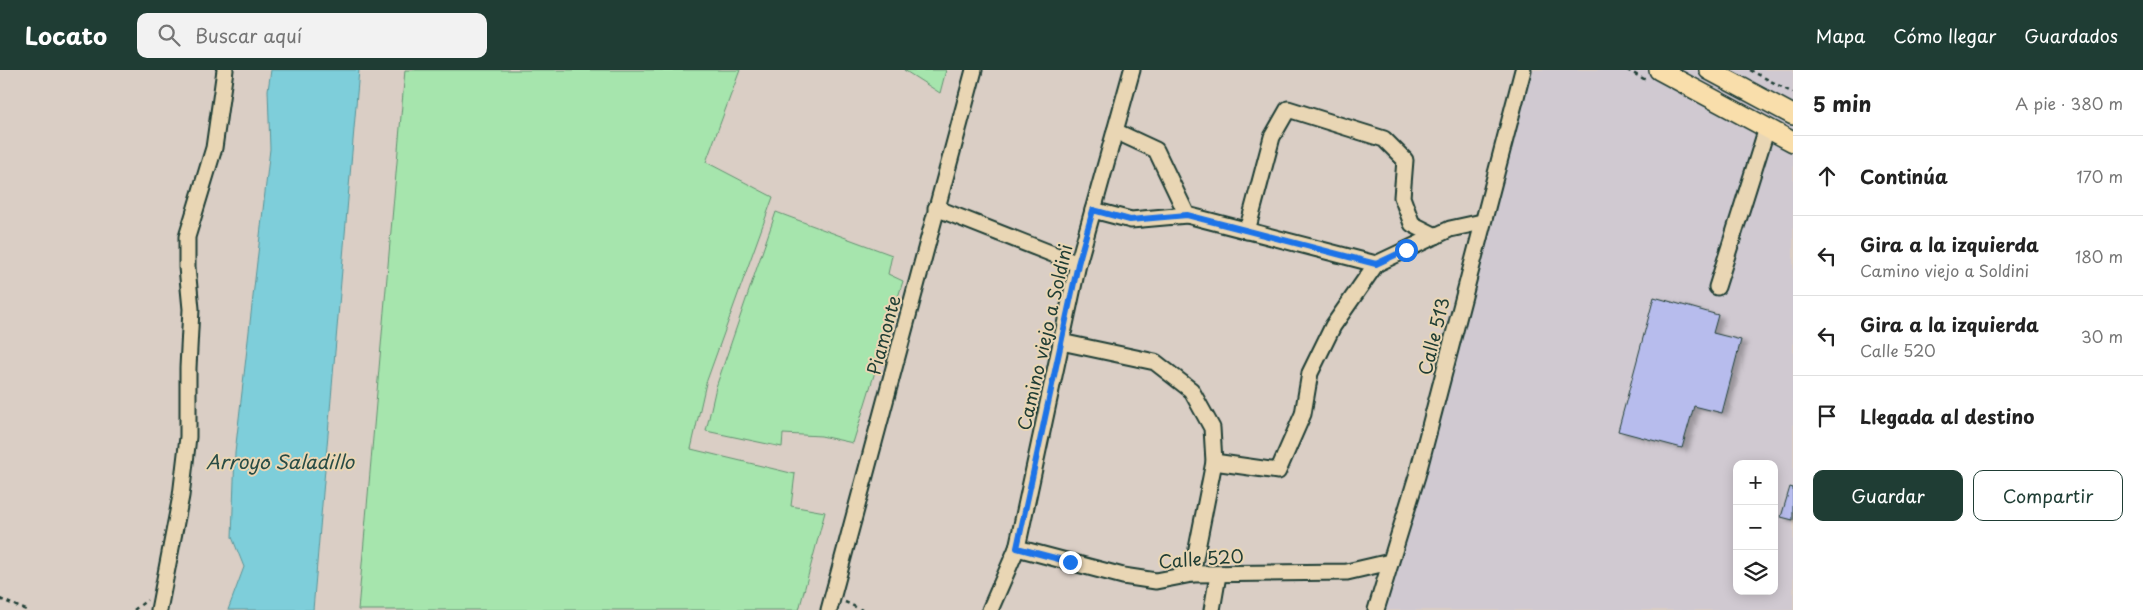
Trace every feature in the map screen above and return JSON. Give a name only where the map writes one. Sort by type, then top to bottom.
[{"type":"main road","points":[[1659,70],[1793,142]]},
{"type":"main road","points":[[1709,70],[1793,115]]},
{"type":"street","points":[[159,610],[181,496],[188,437],[188,368],[191,309],[187,267],[187,237],[214,148],[224,70]]},
{"type":"street","name":"Piamonte","points":[[831,603],[974,70]]},
{"type":"street","name":"Camino viejo a Soldini","points":[[990,610],[1017,548],[1078,264],[1132,70]]},
{"type":"street","name":"Calle 513","points":[[1376,610],[1417,476],[1523,70]]},
{"type":"street","points":[[1247,231],[1272,137],[1288,109],[1384,139],[1405,160],[1402,196],[1412,224],[1436,236]]},
{"type":"street","points":[[1717,287],[1767,128]]},
{"type":"street","points":[[1115,131],[1156,150],[1187,215]]},
{"type":"street","points":[[936,208],[1078,264]]},
{"type":"street","points":[[1093,210],[1130,220],[1187,215],[1376,264]]},
{"type":"street","points":[[1214,462],[1278,470],[1303,414],[1310,373],[1333,326],[1376,264],[1450,229],[1482,222]]},
{"type":"street","points":[[1061,342],[1155,362],[1191,390],[1212,428],[1214,462],[1192,574]]},
{"type":"street","name":"Calle 520","points":[[1017,548],[1132,578],[1156,581],[1192,574],[1347,572],[1390,562]]},
{"type":"street","points":[[1212,610],[1218,574]]},
{"type":"path","points":[[1750,70],[1793,93]]},
{"type":"path","points":[[0,599],[26,610]]},
{"type":"path","points":[[831,603],[862,610]]},
{"type":"shaded area","points":[[1532,70],[1793,70],[1793,610],[1386,610]]},
{"type":"green space","points":[[405,70],[740,70],[706,162],[773,197],[706,383],[691,449],[795,474],[791,506],[825,512],[799,610],[358,610]]},
{"type":"green space","points":[[904,70],[946,70],[940,93]]},
{"type":"green space","points":[[776,212],[892,255],[888,274],[903,281],[853,443],[821,436],[783,434],[782,447],[706,431],[716,387]]},
{"type":"water","name":"Arroyo Saladillo","points":[[271,70],[359,70],[313,610],[228,610],[244,567],[232,537],[235,453],[270,149],[268,90]]},
{"type":"building","points":[[1654,297],[1718,315],[1713,333],[1741,340],[1722,413],[1694,406],[1682,448],[1618,431]]},
{"type":"building","points":[[1790,487],[1793,488],[1793,520],[1781,517]]},
{"type":"route","points":[[1070,562],[1017,548],[1078,264],[1093,210],[1130,220],[1187,215],[1376,264],[1406,250]]}]
